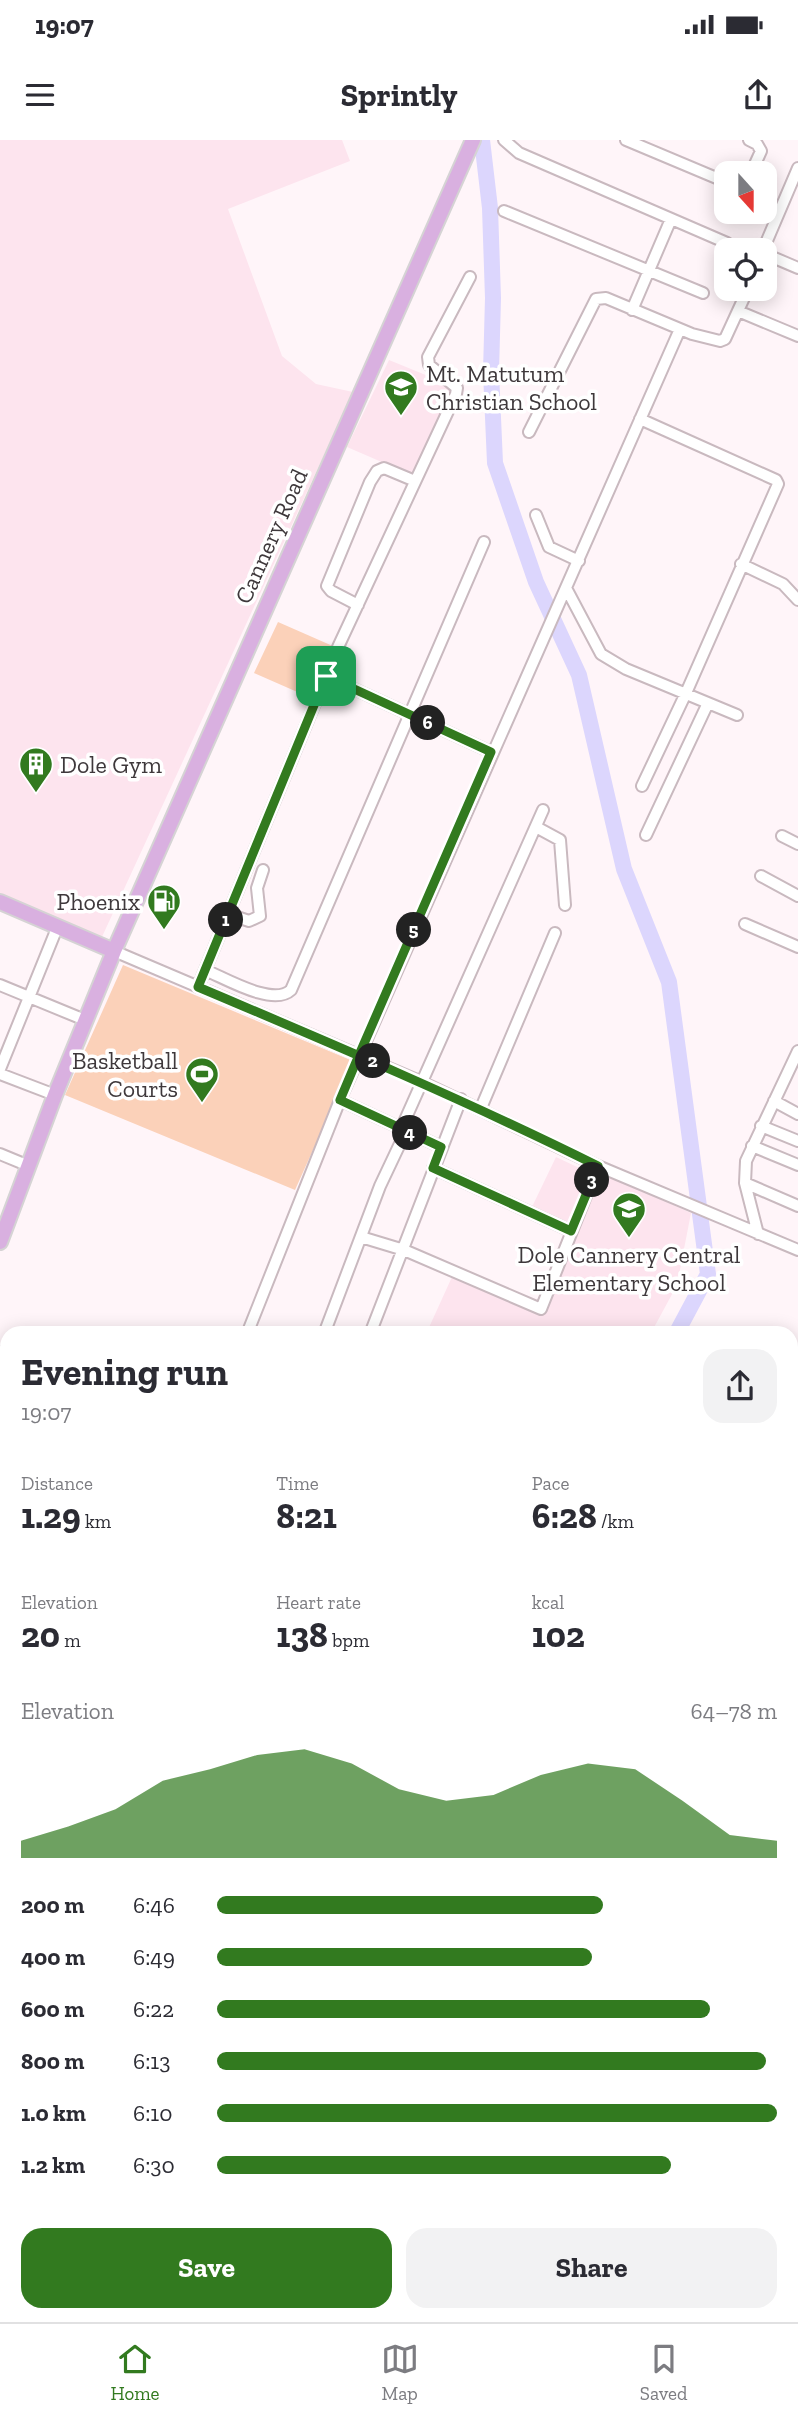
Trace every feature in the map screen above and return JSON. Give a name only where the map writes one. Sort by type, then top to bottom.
[{"type":"main road","name":"Cannery Road","points":[[1,1235],[114,951],[473,140]]},
{"type":"main road","points":[[0,902],[114,951]]},
{"type":"street","points":[[503,140],[519,153],[715,238]]},
{"type":"street","points":[[626,140],[714,177]]},
{"type":"street","points":[[749,140],[761,150],[756,161]]},
{"type":"street","points":[[770,238],[798,168]]},
{"type":"street","points":[[504,211],[703,293]]},
{"type":"street","points":[[632,310],[671,219]]},
{"type":"street","points":[[777,258],[798,268]]},
{"type":"street","points":[[198,987],[326,676],[457,390],[429,365],[428,356],[470,277]]},
{"type":"street","points":[[529,432],[591,303],[606,298],[680,329],[720,341],[724,339],[743,301]]},
{"type":"street","points":[[738,311],[798,336]]},
{"type":"street","points":[[250,1326],[359,1055],[680,329]]},
{"type":"street","points":[[640,419],[777,481],[686,693],[642,786]]},
{"type":"street","points":[[358,605],[331,591],[327,586],[370,482],[377,471],[384,468],[415,481]]},
{"type":"street","points":[[536,515],[549,547],[579,561]]},
{"type":"street","points":[[205,970],[262,994],[281,996],[291,990],[484,541]]},
{"type":"street","points":[[741,564],[783,584],[798,600]]},
{"type":"street","points":[[566,588],[601,654],[626,669],[737,715]]},
{"type":"street","points":[[326,676],[491,752]]},
{"type":"street","points":[[646,835],[708,703]]},
{"type":"street","points":[[327,1326],[465,980],[543,810]]},
{"type":"street","points":[[536,827],[560,840],[565,905]]},
{"type":"street","points":[[782,836],[798,844]]},
{"type":"street","points":[[228,914],[249,921],[260,916],[257,888],[263,870]]},
{"type":"street","points":[[761,876],[798,896]]},
{"type":"street","points":[[745,924],[798,947]]},
{"type":"street","points":[[55,1095],[0,1071],[57,928]]},
{"type":"street","points":[[481,1108],[555,933]]},
{"type":"street","points":[[114,951],[424,1083],[598,1166],[798,1250]]},
{"type":"street","points":[[0,985],[85,1020]]},
{"type":"street","points":[[758,1234],[744,1171],[761,1126],[798,1051]]},
{"type":"street","points":[[787,1073],[798,1079]]},
{"type":"street","points":[[340,1100],[441,1147]]},
{"type":"street","points":[[373,1326],[461,1100]]},
{"type":"street","points":[[774,1101],[798,1114]]},
{"type":"street","points":[[761,1126],[798,1141]]},
{"type":"street","points":[[752,1146],[798,1165]]},
{"type":"street","points":[[0,1154],[29,1166]]},
{"type":"street","points":[[361,1237],[404,1250],[541,1309],[598,1166]]},
{"type":"street","points":[[433,1168],[571,1231]]},
{"type":"street","points":[[745,1183],[798,1206]]},
{"type":"shaded area","points":[[0,140],[342,140],[350,161],[228,209],[282,356],[316,384],[353,392],[101,939],[0,895]]},
{"type":"shaded area","name":"Mt. Matutum Christian School","points":[[389,360],[455,387],[414,476],[347,447]]},
{"type":"shaded area","points":[[278,622],[335,647],[311,698],[254,673]]},
{"type":"shaded area","points":[[123,965],[353,1061],[295,1190],[65,1095]]},
{"type":"shaded area","points":[[556,1157],[592,1174],[570,1228],[531,1209]]},
{"type":"shaded area","name":"Dole Cannery Central Elementary School","points":[[600,1172],[691,1213],[677,1285],[655,1326],[430,1326],[457,1266],[541,1310]]},
{"type":"waterway","points":[[482,140],[490,208],[493,298],[491,372],[495,463],[536,582],[579,675],[624,869],[669,982],[708,1274],[680,1326]]},
{"type":"place","name":"Mt. Matutum Christian School","points":[[401,417]]},
{"type":"place","name":"Dole Gym","points":[[36,794]]},
{"type":"place","name":"Phoenix","points":[[164,931]]},
{"type":"place","name":"Basketball Courts","points":[[202,1104]]},
{"type":"place","name":"Dole Cannery Central Elementary School","points":[[629,1239]]},
{"type":"route","points":[[326,676],[198,987],[359,1055],[481,1108],[598,1166],[571,1231],[433,1168],[441,1147],[340,1100],[359,1055],[491,752],[326,676]]}]
